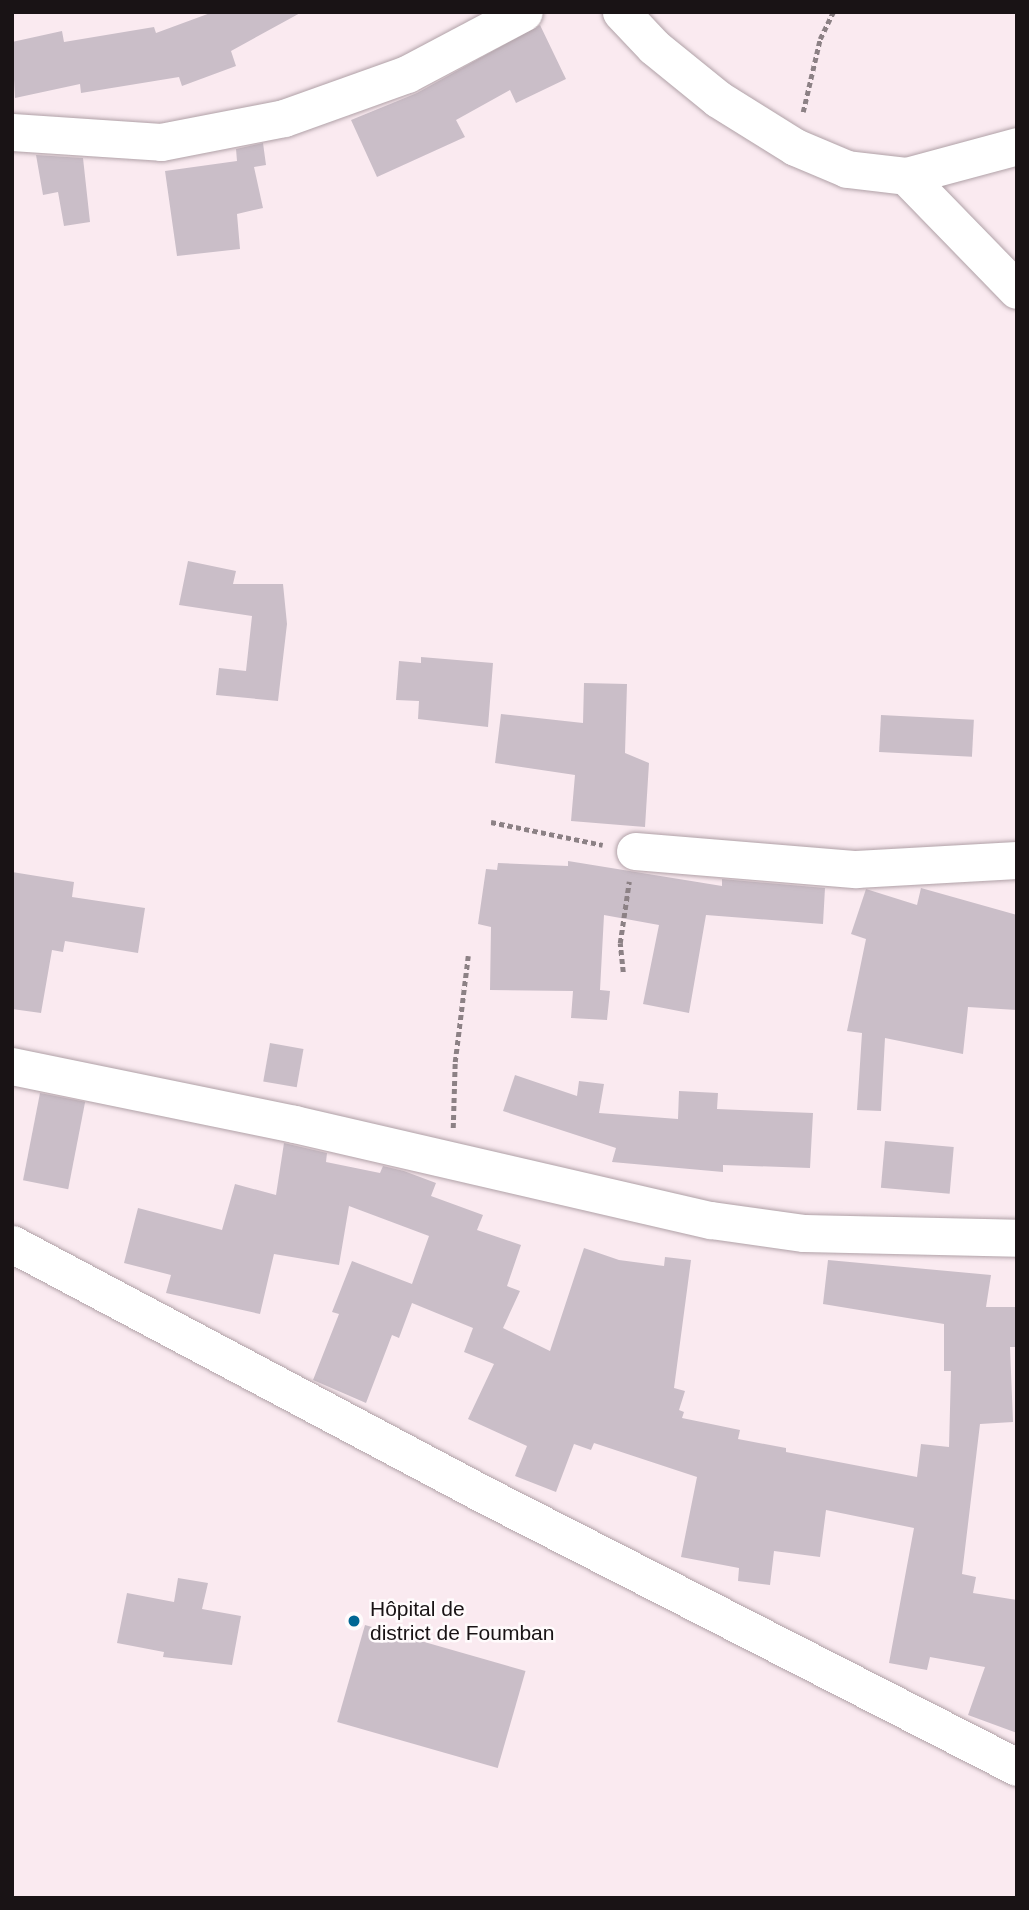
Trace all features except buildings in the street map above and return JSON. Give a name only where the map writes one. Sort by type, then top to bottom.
[{"type":"street","points":[[12,132],[161,142],[284,118],[407,74],[524,12]]},
{"type":"street","points":[[621,12],[654,47],[718,99],[795,147],[847,169],[906,176],[1017,146]]},
{"type":"street","points":[[906,176],[1017,290]]},
{"type":"street","points":[[635,851],[856,869],[1017,860]]},
{"type":"street","points":[[12,1066],[294,1124],[452,1164],[711,1220],[804,1233],[1017,1238]]},
{"type":"street","points":[[12,1244],[495,1501],[1017,1767]]},
{"type":"path","points":[[795,147],[820,39],[833,12]]},
{"type":"path","points":[[491,822],[635,851],[621,943],[623,972]]},
{"type":"path","points":[[452,1164],[455,1062],[468,956]]},
{"type":"place","name":"Hôpital de district de Foumban","points":[[354,1621]]}]
